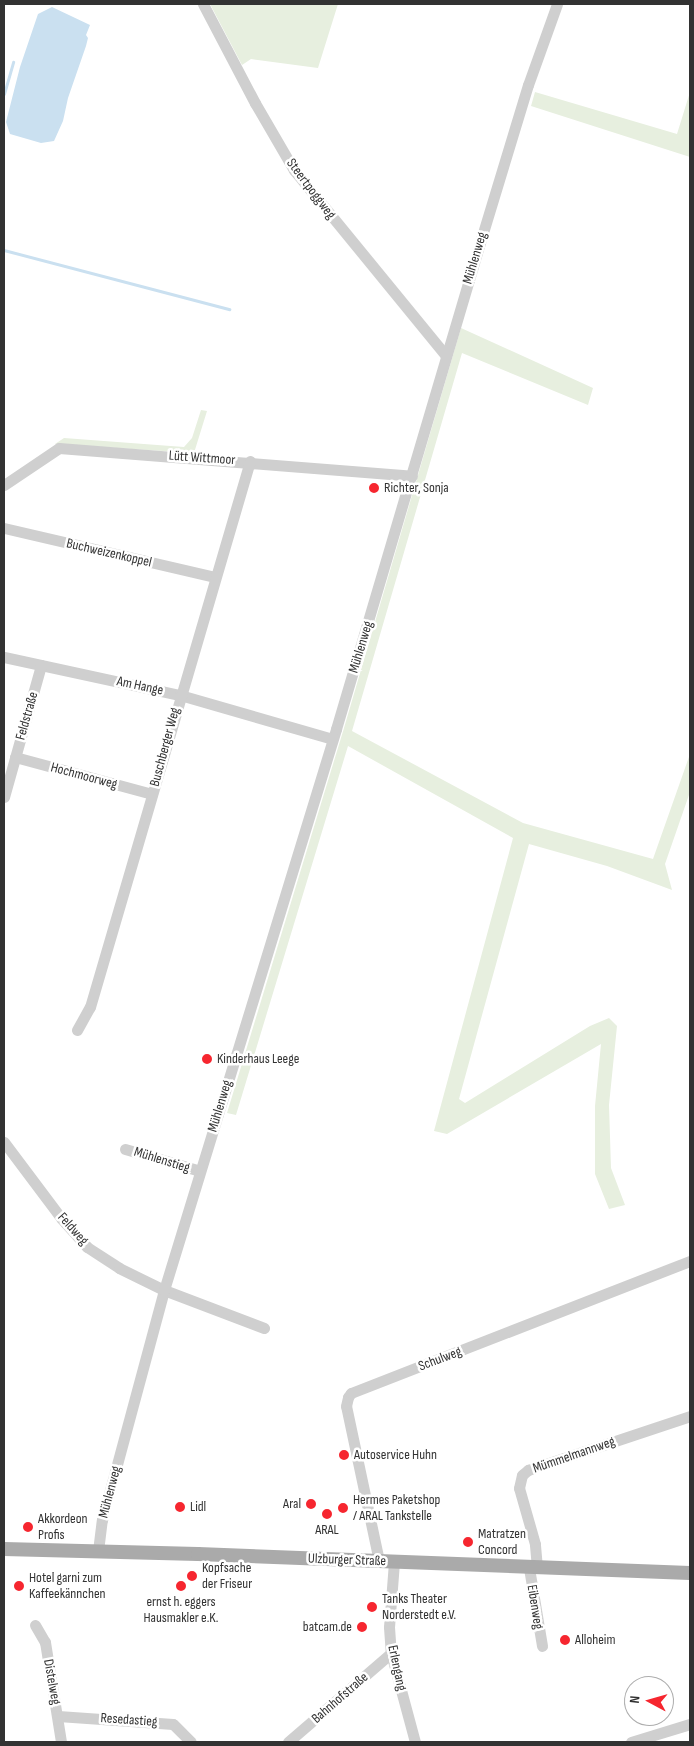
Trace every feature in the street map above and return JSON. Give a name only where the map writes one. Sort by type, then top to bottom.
[{"type":"main road","name":"Ulzburger Straße","points":[[4,1549],[379,1561],[690,1574]]},
{"type":"street","name":"Steertpoggweg","points":[[203,4],[255,103],[294,170],[446,356]]},
{"type":"street","name":"Mühlenweg","points":[[98,1551],[102,1520],[164,1290],[412,476],[528,84],[557,4]]},
{"type":"street","name":"Lütt Wittmoor","points":[[4,485],[59,448],[250,461],[412,476]]},
{"type":"street","name":"Buschberger Weg","points":[[76,1030],[90,1007],[214,577],[250,461]]},
{"type":"street","name":"Buchweizenkoppel","points":[[4,528],[214,577]]},
{"type":"street","name":"Am Hange","points":[[4,656],[180,695],[332,739]]},
{"type":"street","name":"Feldstraße","points":[[4,797],[41,665]]},
{"type":"street","name":"Hochmoorweg","points":[[15,757],[152,794]]},
{"type":"street","name":"Feldweg","points":[[4,1142],[61,1218],[87,1246],[120,1268],[164,1290]]},
{"type":"street","name":"Mühlenstieg","points":[[125,1149],[200,1171]]},
{"type":"street","name":"Schulweg","points":[[379,1561],[346,1406],[348,1397],[352,1393],[690,1261]]},
{"type":"street","points":[[164,1290],[264,1328]]},
{"type":"street","name":"Mümmelmannweg","points":[[533,1568],[535,1544],[519,1488],[522,1475],[528,1470],[690,1416]]},
{"type":"street","name":"Erlengang","points":[[394,1562],[390,1627],[391,1653],[415,1742]]},
{"type":"street","name":"Eibenweg","points":[[533,1568],[542,1646]]},
{"type":"street","name":"Distelweg","points":[[35,1625],[45,1642],[61,1742]]},
{"type":"street","name":"Bahnhofstraße","points":[[288,1742],[391,1653]]},
{"type":"street","name":"Resedastieg","points":[[58,1716],[173,1724],[192,1742]]},
{"type":"street","points":[[631,1742],[690,1724]]},
{"type":"green space","points":[[210,4],[338,4],[318,68],[251,59],[242,65]]},
{"type":"green space","points":[[535,92],[677,134],[690,92],[690,157],[531,106]]},
{"type":"green space","points":[[461,328],[593,388],[588,405],[462,353],[352,731],[523,823],[653,859],[690,754],[690,792],[665,864],[672,890],[607,866],[529,844],[459,1099],[465,1103],[590,1026],[609,1018],[617,1026],[609,1105],[611,1168],[625,1205],[609,1209],[595,1174],[595,1106],[601,1044],[447,1134],[434,1131],[513,838],[348,746],[236,1115],[227,1113],[344,728]]},
{"type":"green space","points":[[201,410],[207,411],[194,453],[55,444],[64,438],[184,447],[192,438]]},
{"type":"water","points":[[52,7],[90,25],[86,35],[88,38],[86,46],[68,98],[63,121],[54,141],[41,143],[10,134],[6,122],[20,67],[38,14]]},
{"type":"waterway","points":[[4,94],[13,62]]},
{"type":"waterway","points":[[4,250],[229,309]]},
{"type":"place","name":"Richter, Sonja","points":[[374,488]]},
{"type":"place","name":"Kinderhaus Leege","points":[[207,1059]]},
{"type":"place","name":"Autoservice Huhn","points":[[344,1455]]},
{"type":"place","name":"Aral","points":[[311,1504]]},
{"type":"place","name":"Lidl","points":[[180,1507]]},
{"type":"place","name":"Hermes Paketshop / ARAL Tankstelle","points":[[343,1508]]},
{"type":"place","name":"ARAL","points":[[327,1514]]},
{"type":"place","name":"Akkordeon Profis","points":[[28,1527]]},
{"type":"place","name":"Matratzen Concord","points":[[468,1542]]},
{"type":"place","name":"Kopfsache der Friseur","points":[[192,1576]]},
{"type":"place","name":"Hotel garni zum Kaffeekännchen","points":[[19,1586]]},
{"type":"place","name":"ernst h. eggers Hausmakler e.K.","points":[[181,1586]]},
{"type":"place","name":"Tanks Theater Norderstedt e.V.","points":[[372,1607]]},
{"type":"place","name":"batcam.de","points":[[362,1627]]},
{"type":"place","name":"Alloheim","points":[[565,1640]]}]
